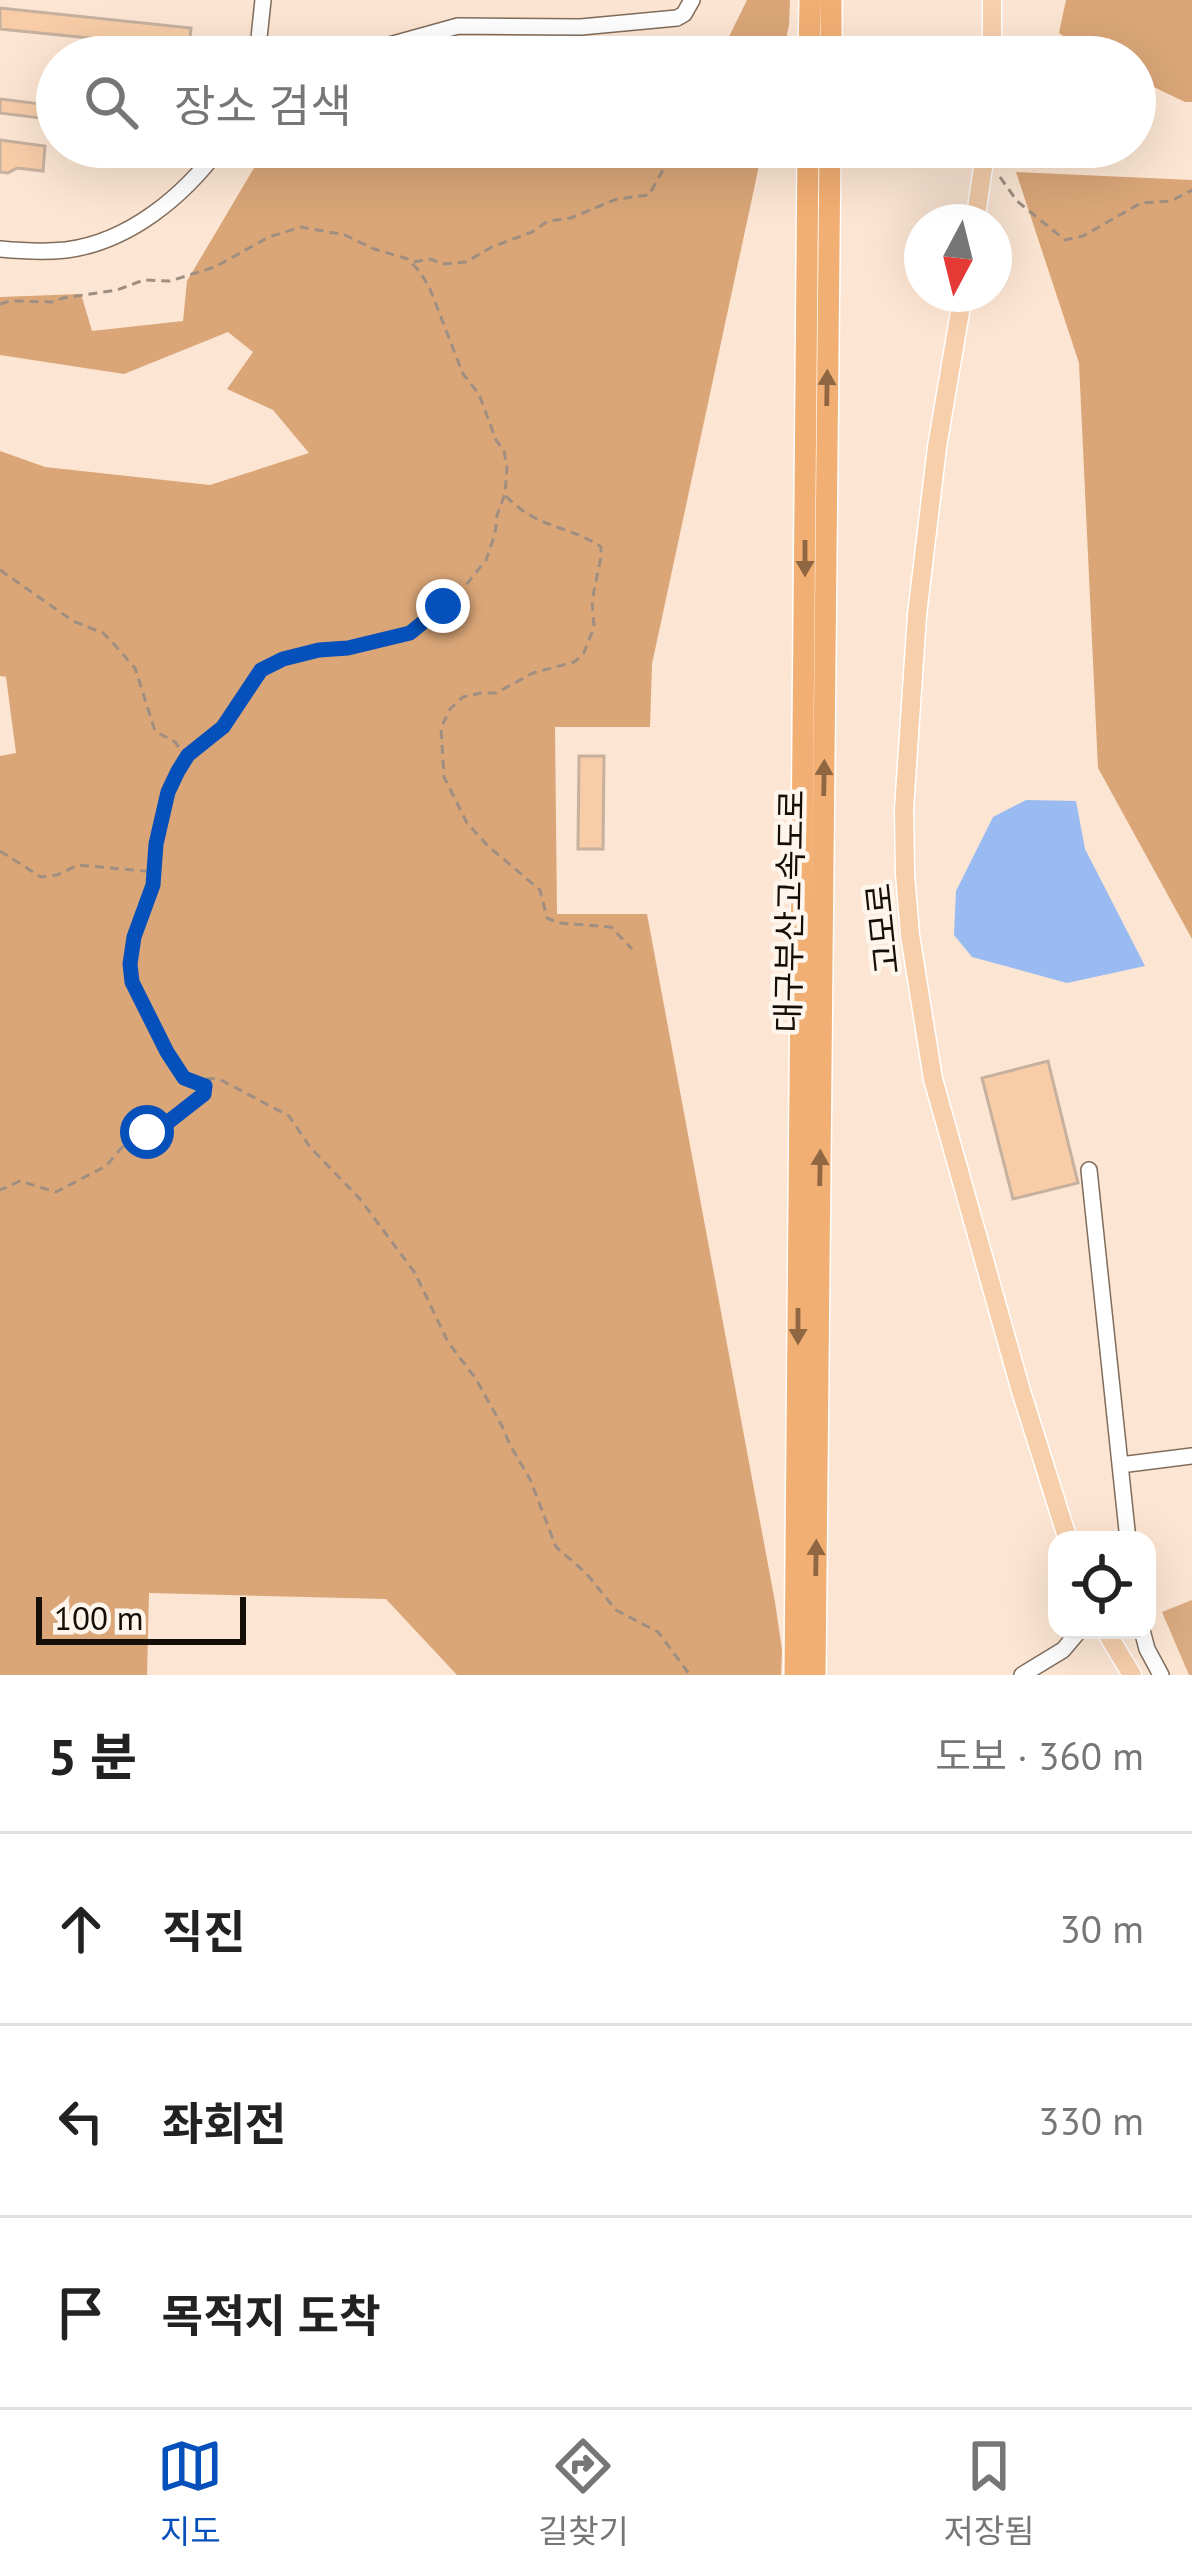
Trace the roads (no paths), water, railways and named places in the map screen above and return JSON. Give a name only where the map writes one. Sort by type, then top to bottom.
[{"type":"highway","points":[[809,36],[810,0]]},
{"type":"highway","points":[[831,0],[831,36]]},
{"type":"highway","name":"대구부산고속도로","points":[[795,1675],[808,168]]},
{"type":"highway","name":"대구부산고속도로","points":[[815,1675],[830,168]]},
{"type":"main road","points":[[992,0],[992,36]]},
{"type":"main road","points":[[978,204],[983,168]]},
{"type":"main road","name":"고모로","points":[[960,312],[937,447],[909,711],[904,809],[910,935],[933,1079],[1065,1531]]},
{"type":"main road","points":[[1110,1639],[1132,1675]]},
{"type":"street","points":[[259,36],[263,0]]},
{"type":"street","points":[[422,36],[458,26],[581,27],[677,18],[692,0]]},
{"type":"street","points":[[0,249],[68,250],[119,234],[182,192],[202,168]]},
{"type":"street","points":[[1089,1169],[1127,1531]]},
{"type":"street","points":[[1120,1465],[1192,1456]]},
{"type":"street","points":[[1022,1675],[1072,1639]]},
{"type":"street","points":[[1144,1639],[1161,1675]]},
{"type":"water","points":[[1026,800],[1076,801],[1085,849],[1145,966],[1067,983],[972,957],[954,935],[956,891],[993,817]]}]
